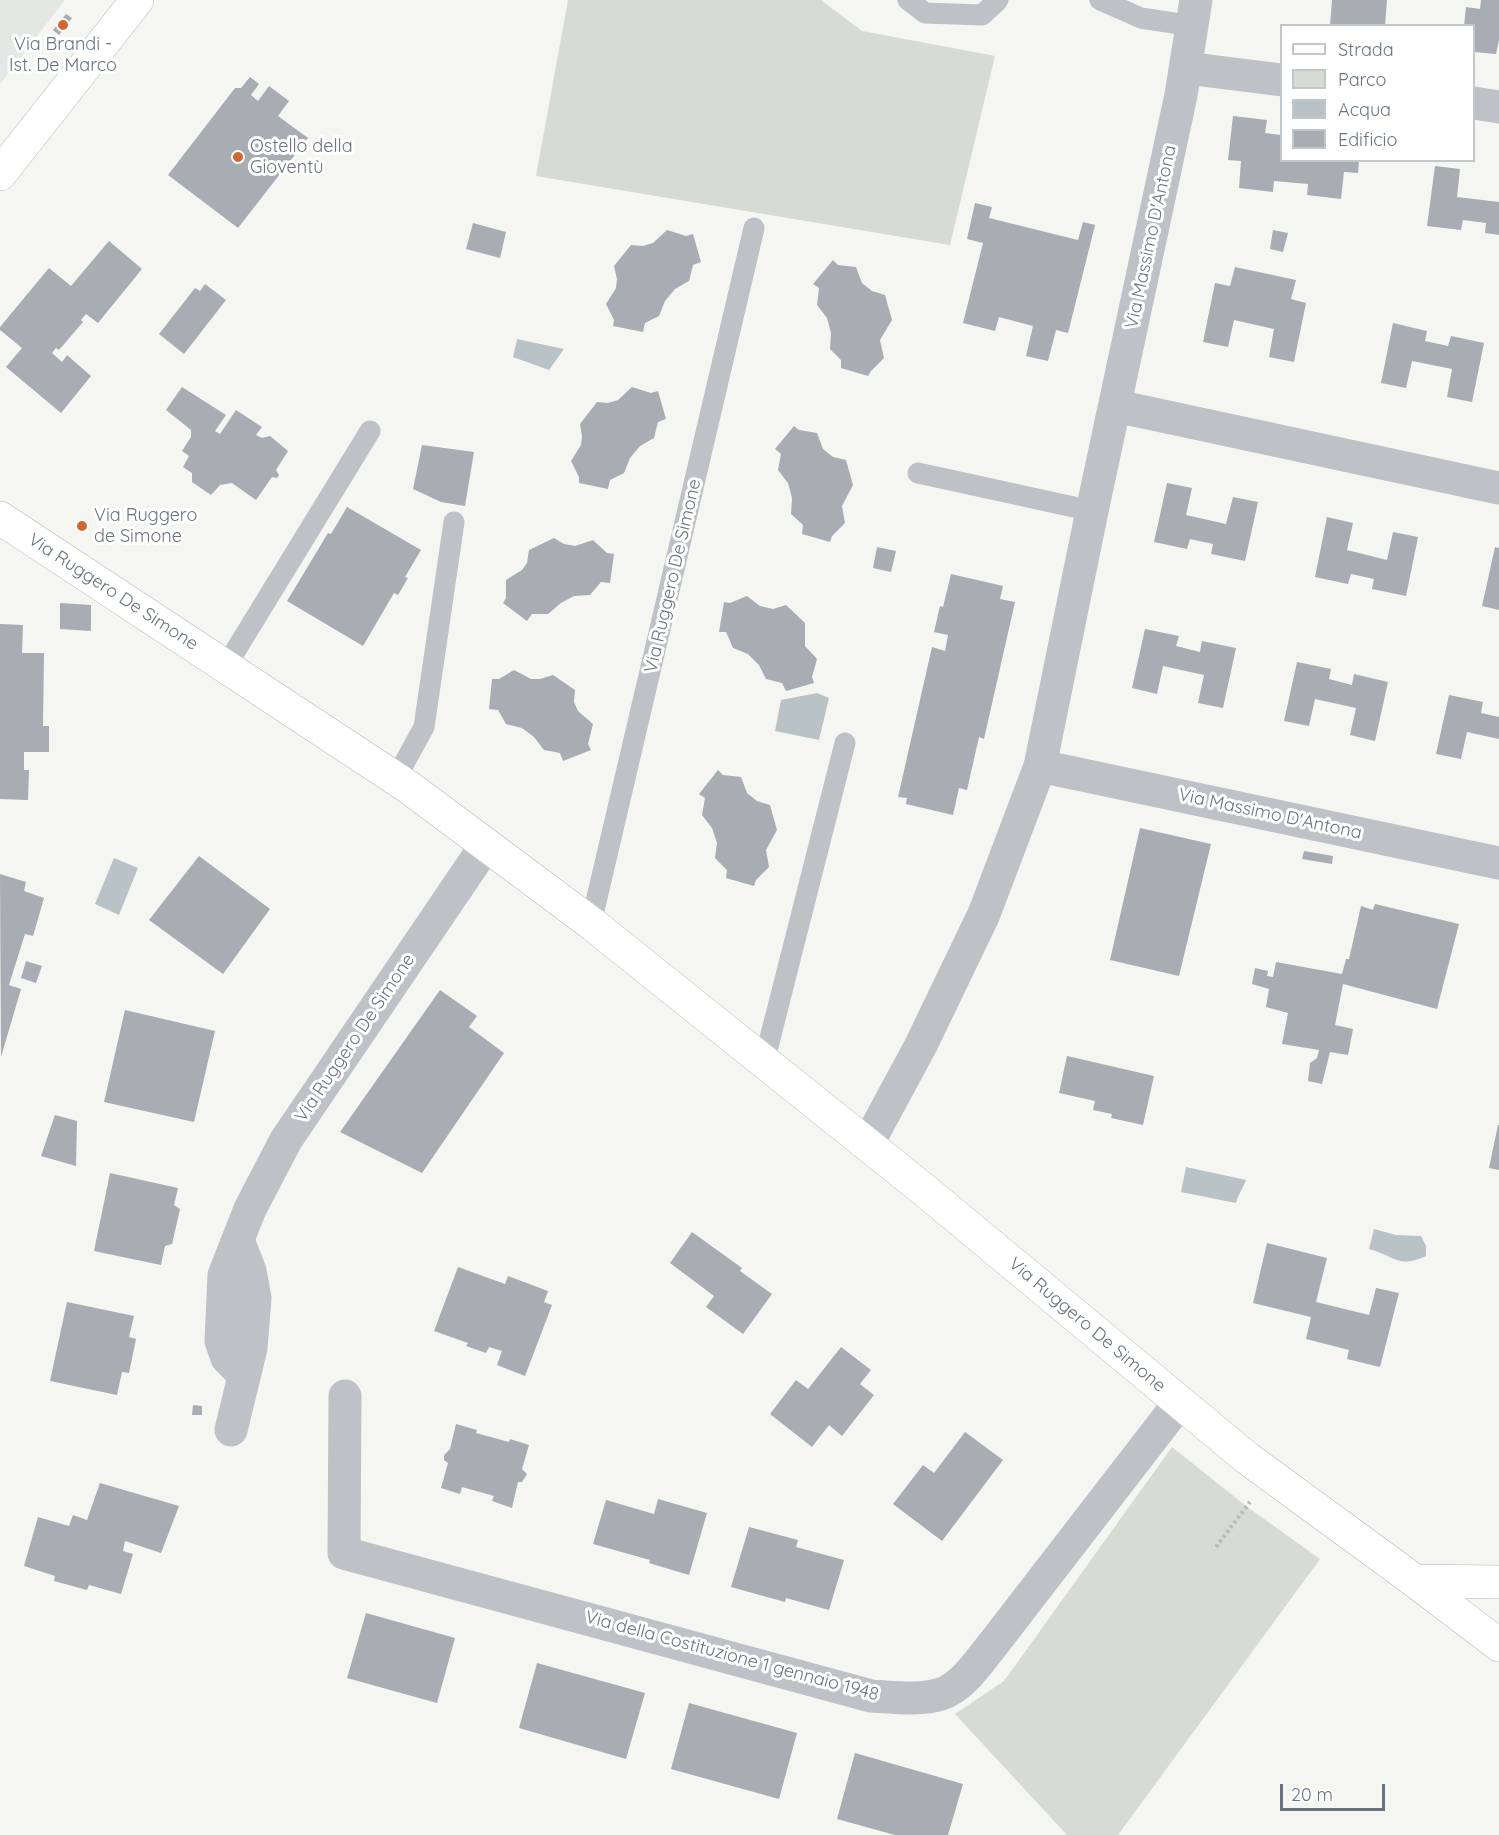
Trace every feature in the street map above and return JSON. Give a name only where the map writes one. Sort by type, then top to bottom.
[{"type":"street","points":[[0,174],[137,0]]},
{"type":"street","name":"Via Massimo D'Antona","points":[[867,1145],[921,1046],[984,914],[1040,766],[1186,68],[1195,13]]},
{"type":"street","points":[[1186,68],[1280,80]]},
{"type":"street","points":[[1475,103],[1499,106]]},
{"type":"street","points":[[1116,406],[1499,488]]},
{"type":"street","name":"Via Ruggero De Simone","points":[[0,518],[396,778],[591,923],[867,1145],[1246,1458],[1499,1645]]},
{"type":"street","name":"Via Massimo D'Antona","points":[[1040,766],[1499,863]]},
{"type":"street","name":"Via Ruggero De Simone","points":[[231,1430],[250,1348],[255,1298],[250,1271],[238,1240],[250,1209],[286,1140],[486,845]]},
{"type":"street","name":"Via della Costituzione 1 gennaio 1948","points":[[345,1396],[344,1553],[871,1696],[919,1698],[942,1694],[964,1678],[994,1643],[1180,1402]]},
{"type":"street","points":[[1415,1581],[1499,1582]]},
{"type":"lane","points":[[908,0],[925,13],[982,15],[998,0]]},
{"type":"lane","points":[[1100,0],[1141,18],[1195,13]]},
{"type":"lane","name":"Via Ruggero De Simone","points":[[591,923],[754,228]]},
{"type":"lane","points":[[226,666],[370,431]]},
{"type":"lane","points":[[918,473],[1092,511]]},
{"type":"lane","points":[[396,778],[424,726],[454,522]]},
{"type":"lane","points":[[764,1062],[845,743]]},
{"type":"path","points":[[1216,1547],[1270,1475]]},
{"type":"shaded area","points":[[0,0],[65,0],[0,84]]},
{"type":"green space","points":[[568,0],[821,0],[862,31],[995,56],[950,245],[536,176]]},
{"type":"green space","points":[[1172,1447],[1246,1506],[1320,1559],[1118,1835],[1067,1835],[955,1714],[1004,1681]]},
{"type":"water","points":[[517,339],[564,349],[549,370],[513,357]]},
{"type":"water","points":[[817,693],[829,698],[819,740],[775,731],[781,700]]},
{"type":"water","points":[[114,858],[138,868],[119,915],[95,904]]},
{"type":"water","points":[[1186,1167],[1246,1180],[1236,1203],[1181,1192]]},
{"type":"water","points":[[1374,1229],[1396,1235],[1421,1236],[1426,1246],[1426,1256],[1417,1260],[1403,1261],[1369,1249]]},
{"type":"building","points":[[1332,0],[1387,0],[1385,24],[1330,24]]},
{"type":"building","points":[[1481,0],[1499,0],[1499,40],[1496,54],[1475,52],[1475,24],[1464,24],[1466,7],[1480,9]]},
{"type":"building","points":[[66,14],[72,18],[59,35],[53,30]]},
{"type":"building","name":"Ostello della Gioventù","points":[[250,77],[259,84],[251,95],[258,101],[269,86],[289,101],[278,116],[308,138],[238,228],[168,175],[235,88],[241,88]]},
{"type":"building","points":[[1233,116],[1267,120],[1265,133],[1280,135],[1280,162],[1359,162],[1358,173],[1344,172],[1341,199],[1307,195],[1308,184],[1274,181],[1273,192],[1239,188],[1241,161],[1228,160]]},
{"type":"building","points":[[1435,166],[1460,169],[1457,197],[1499,202],[1499,235],[1485,233],[1486,223],[1463,220],[1461,230],[1427,226]]},
{"type":"building","points":[[975,203],[992,207],[989,218],[1078,240],[1083,222],[1095,225],[1068,333],[1056,330],[1048,361],[1026,356],[1033,326],[999,317],[995,331],[963,323],[983,243],[967,239]]},
{"type":"building","points":[[473,223],[506,232],[500,258],[466,249]]},
{"type":"building","points":[[667,230],[686,236],[693,234],[701,262],[693,265],[689,281],[675,289],[665,301],[659,316],[645,323],[643,332],[613,326],[614,320],[606,304],[616,288],[617,279],[614,266],[631,245],[643,246],[653,243]]},
{"type":"building","points":[[1273,230],[1288,233],[1283,252],[1270,249]]},
{"type":"building","points":[[109,241],[142,269],[98,323],[86,314],[81,320],[83,322],[59,350],[56,348],[52,353],[62,362],[67,355],[91,376],[61,413],[6,367],[22,348],[0,330],[0,327],[49,268],[71,286]]},
{"type":"building","points":[[833,260],[838,265],[856,267],[862,283],[872,291],[885,295],[892,320],[880,340],[884,358],[868,376],[841,368],[841,360],[830,349],[831,333],[827,318],[817,305],[819,288],[813,284]]},
{"type":"building","points":[[1235,267],[1296,280],[1291,299],[1306,303],[1294,362],[1269,357],[1274,329],[1234,320],[1228,347],[1203,342],[1215,283],[1230,286]]},
{"type":"building","points":[[205,284],[226,300],[184,354],[159,334],[195,288],[200,291]]},
{"type":"building","points":[[1393,323],[1427,331],[1425,341],[1448,346],[1451,336],[1484,343],[1472,402],[1447,397],[1452,369],[1412,361],[1406,388],[1381,383]]},
{"type":"building","points":[[182,387],[226,415],[215,431],[220,434],[236,410],[262,427],[256,435],[262,438],[270,436],[288,451],[276,470],[279,475],[277,478],[272,477],[256,500],[232,483],[220,485],[211,495],[192,482],[192,473],[183,467],[189,456],[182,451],[191,437],[191,430],[166,410]]},
{"type":"building","points":[[632,387],[651,393],[658,391],[666,419],[658,422],[654,438],[640,446],[630,458],[624,473],[610,480],[608,489],[579,483],[579,477],[571,461],[581,445],[580,424],[597,402],[608,403],[618,400]]},
{"type":"building","points":[[794,426],[799,430],[817,433],[823,449],[833,457],[846,460],[853,485],[842,506],[845,523],[832,536],[830,542],[802,534],[803,525],[791,514],[792,498],[788,483],[778,470],[781,454],[775,449]]},
{"type":"building","points":[[422,445],[474,452],[465,506],[441,502],[413,489]]},
{"type":"building","points":[[1167,483],[1192,488],[1186,515],[1226,524],[1233,497],[1258,502],[1245,561],[1211,554],[1213,544],[1190,539],[1187,549],[1154,542]]},
{"type":"building","points":[[347,507],[421,550],[405,577],[408,578],[398,595],[394,593],[363,646],[287,601],[328,533],[331,534]]},
{"type":"building","points":[[1327,517],[1353,523],[1347,550],[1387,560],[1393,532],[1418,537],[1406,596],[1372,589],[1374,579],[1351,574],[1348,584],[1315,577]]},
{"type":"building","points":[[554,538],[564,544],[575,546],[593,540],[607,553],[614,554],[610,583],[601,582],[590,595],[574,596],[548,614],[532,614],[527,621],[503,603],[506,598],[506,580],[522,570],[527,563],[529,550]]},
{"type":"building","points":[[877,547],[896,551],[891,572],[873,568]]},
{"type":"building","points":[[1495,547],[1499,548],[1499,610],[1482,606]]},
{"type":"building","points":[[951,574],[1003,586],[1000,599],[1015,602],[984,739],[979,737],[967,790],[959,788],[953,815],[906,804],[907,798],[898,797],[932,647],[945,651],[948,635],[934,632]]},
{"type":"building","points":[[747,596],[760,606],[773,609],[786,605],[805,623],[805,646],[817,659],[812,677],[814,683],[786,691],[782,683],[766,679],[759,665],[748,654],[733,648],[726,632],[719,632],[724,602],[730,603]]},
{"type":"building","points":[[60,603],[91,605],[91,631],[60,629]]},
{"type":"building","points":[[0,624],[23,625],[22,653],[44,653],[43,726],[49,726],[49,752],[24,752],[24,770],[29,770],[28,800],[0,799]]},
{"type":"building","points":[[1145,629],[1179,636],[1176,646],[1200,652],[1202,641],[1236,648],[1223,708],[1198,703],[1204,675],[1163,666],[1157,694],[1132,688]]},
{"type":"building","points":[[1297,662],[1331,669],[1329,679],[1352,685],[1354,674],[1388,682],[1375,741],[1350,735],[1356,708],[1315,699],[1309,726],[1284,721]]},
{"type":"building","points":[[514,670],[531,679],[553,675],[575,690],[574,702],[578,711],[593,724],[588,744],[591,750],[563,761],[560,753],[544,750],[534,737],[522,728],[506,724],[498,710],[489,709],[492,679],[499,679]]},
{"type":"building","points":[[1449,695],[1483,702],[1481,713],[1499,717],[1499,739],[1467,732],[1461,759],[1436,754]]},
{"type":"building","points":[[718,770],[723,775],[741,777],[747,793],[757,801],[770,805],[777,830],[766,850],[769,867],[756,880],[754,886],[726,878],[727,870],[715,858],[717,843],[712,828],[702,815],[705,798],[699,794]]},
{"type":"building","points":[[1140,828],[1211,844],[1179,976],[1110,960]]},
{"type":"building","points":[[1304,851],[1333,856],[1332,864],[1302,859]]},
{"type":"building","points":[[199,856],[270,909],[223,974],[149,920]]},
{"type":"building","points":[[0,874],[26,882],[24,891],[44,898],[33,936],[25,934],[9,985],[21,989],[1,1057]]},
{"type":"building","points":[[1375,904],[1459,924],[1437,1009],[1343,984],[1335,1025],[1353,1029],[1348,1055],[1330,1052],[1322,1084],[1308,1081],[1310,1063],[1317,1058],[1319,1050],[1282,1044],[1288,1013],[1266,1007],[1269,989],[1252,984],[1255,968],[1268,971],[1267,976],[1273,977],[1276,962],[1342,974],[1346,959],[1349,959],[1361,906],[1373,910]]},
{"type":"building","points":[[26,961],[42,966],[36,983],[21,978]]},
{"type":"building","points":[[440,990],[477,1016],[469,1027],[504,1053],[422,1173],[340,1132]]},
{"type":"building","points":[[125,1010],[215,1031],[194,1122],[104,1102]]},
{"type":"building","points":[[1067,1056],[1154,1076],[1143,1125],[1111,1118],[1112,1114],[1093,1110],[1095,1101],[1059,1093]]},
{"type":"building","points":[[55,1115],[77,1121],[76,1166],[41,1156]]},
{"type":"building","points":[[1499,1125],[1499,1170],[1489,1168]]},
{"type":"building","points":[[110,1173],[178,1188],[174,1205],[180,1209],[172,1244],[165,1246],[161,1265],[94,1251]]},
{"type":"building","points":[[692,1232],[742,1268],[740,1271],[772,1294],[743,1334],[706,1307],[714,1296],[670,1263]]},
{"type":"building","points":[[1267,1243],[1327,1258],[1316,1302],[1369,1315],[1376,1288],[1399,1293],[1380,1367],[1347,1359],[1349,1350],[1306,1339],[1311,1317],[1253,1303]]},
{"type":"building","points":[[458,1267],[505,1284],[508,1276],[548,1291],[544,1302],[552,1305],[525,1376],[497,1365],[502,1351],[489,1347],[486,1353],[466,1346],[468,1343],[434,1331]]},
{"type":"building","points":[[67,1302],[134,1316],[129,1337],[136,1339],[129,1373],[122,1372],[117,1395],[50,1381]]},
{"type":"building","points":[[841,1347],[871,1370],[860,1384],[874,1395],[842,1436],[829,1425],[812,1447],[770,1414],[796,1380],[808,1389]]},
{"type":"building","points":[[193,1405],[202,1406],[202,1415],[192,1415]]},
{"type":"building","points":[[456,1424],[477,1430],[476,1433],[529,1445],[522,1469],[527,1474],[522,1482],[518,1482],[512,1508],[492,1501],[494,1496],[462,1487],[460,1494],[441,1488],[448,1463],[444,1460],[444,1455],[450,1449]]},
{"type":"building","points":[[965,1432],[1003,1460],[942,1541],[893,1504],[923,1465],[934,1473]]},
{"type":"building","points":[[100,1483],[179,1506],[161,1553],[125,1541],[123,1551],[133,1554],[121,1594],[89,1585],[87,1590],[54,1581],[55,1576],[24,1566],[38,1517],[69,1526],[73,1515],[87,1520]]},
{"type":"building","points":[[658,1499],[707,1513],[689,1575],[649,1563],[650,1560],[593,1544],[606,1500],[654,1514]]},
{"type":"building","points":[[749,1527],[798,1540],[796,1547],[844,1560],[829,1610],[786,1598],[785,1602],[731,1587]]},
{"type":"building","points":[[366,1613],[455,1638],[437,1703],[347,1678]]},
{"type":"building","points":[[537,1663],[645,1693],[626,1759],[519,1728]]},
{"type":"building","points":[[689,1703],[797,1733],[779,1799],[671,1769]]},
{"type":"building","points":[[855,1753],[963,1784],[948,1835],[895,1835],[837,1819]]},
{"type":"place","name":"Via Brandi - Ist. De Marco","points":[[63,25]]},
{"type":"place","name":"Ostello della Gioventù","points":[[238,157]]},
{"type":"place","name":"Via Ruggero de Simone","points":[[82,526]]}]
